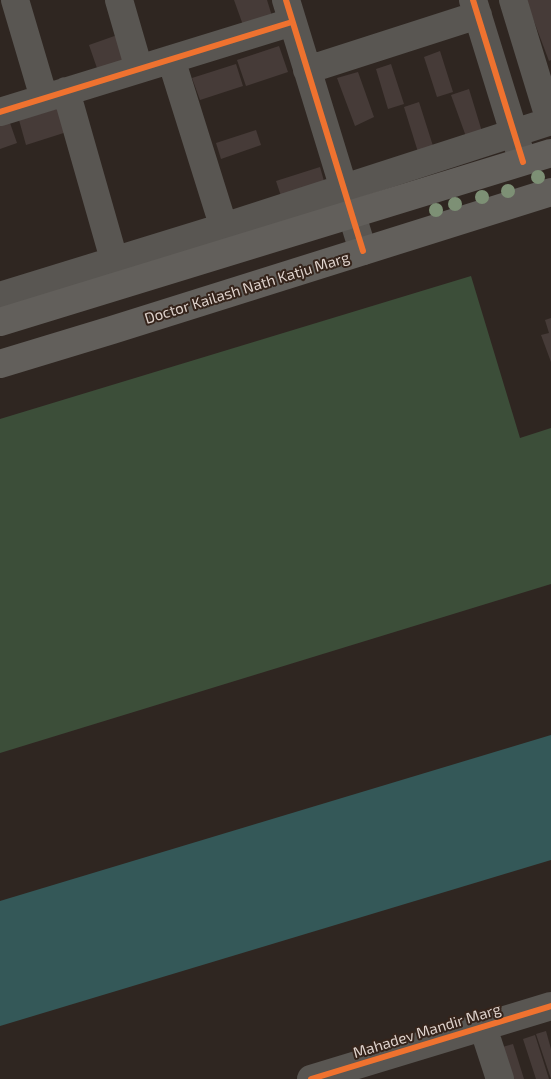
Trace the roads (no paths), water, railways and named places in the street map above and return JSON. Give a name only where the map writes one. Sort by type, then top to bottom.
[{"type":"main road","points":[[0,322],[121,286],[228,239],[352,214],[551,153]]},
{"type":"main road","name":"Doctor Kailash Nath Katju Marg","points":[[0,364],[551,192]]},
{"type":"street","points":[[15,0],[55,95],[114,260],[121,286]]},
{"type":"street","points":[[119,0],[139,69]]},
{"type":"street","points":[[0,296],[114,260],[228,239],[343,188],[550,121],[513,0]]},
{"type":"street","points":[[307,70],[475,8],[523,162]]},
{"type":"street","points":[[0,112],[171,59],[289,11],[363,252]]},
{"type":"street","points":[[171,59],[228,239]]},
{"type":"street","name":"Mahadev Mandir Marg","points":[[311,1079],[386,1068],[483,1027],[551,1006]]},
{"type":"street","points":[[483,1027],[500,1079]]},
{"type":"water","points":[[551,735],[551,860],[0,1026],[0,901]]}]
